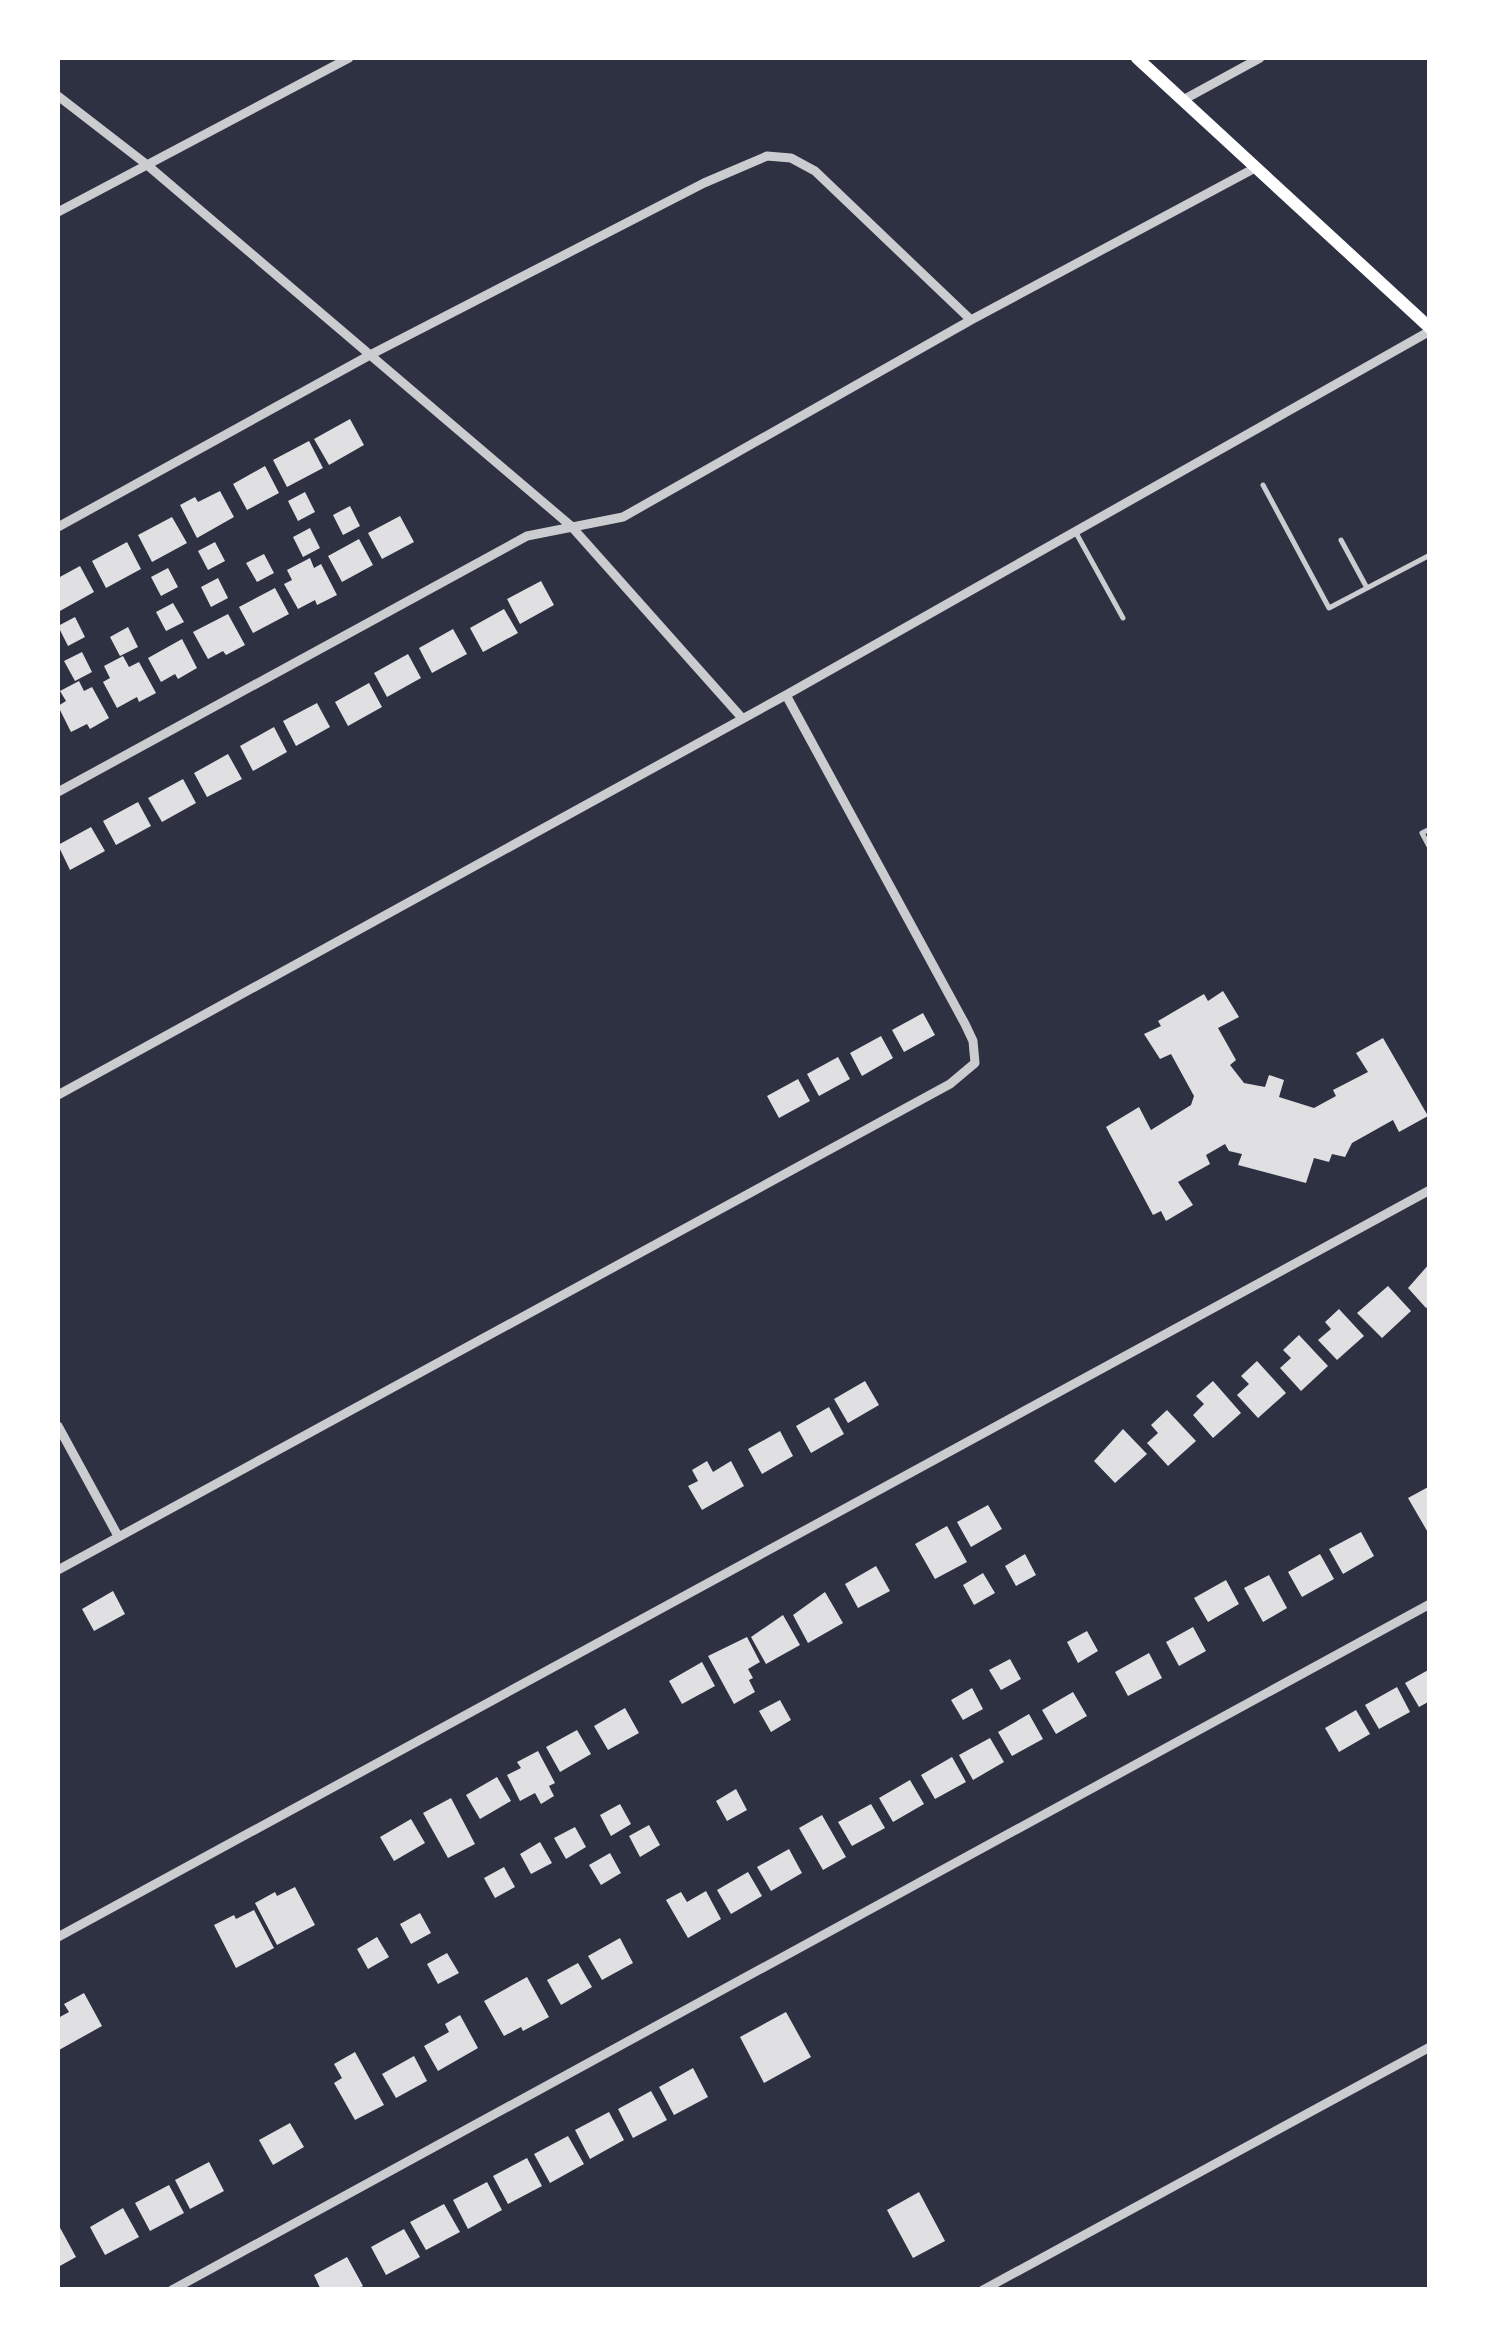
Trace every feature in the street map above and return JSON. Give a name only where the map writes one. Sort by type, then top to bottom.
[{"type":"main road","points":[[1138,58],[1430,330]]},
{"type":"street","points":[[58,212],[348,58]]},
{"type":"street","points":[[1183,100],[1260,58]]},
{"type":"street","points":[[58,96],[146,164],[571,526],[742,718]]},
{"type":"street","points":[[58,528],[370,355],[704,183],[768,156],[791,158],[815,171],[971,320]]},
{"type":"street","points":[[58,792],[527,536],[623,518],[971,320],[1256,168]]},
{"type":"street","points":[[58,1095],[786,695],[1430,330]]},
{"type":"street","points":[[58,1570],[950,1084],[975,1063],[973,1042],[965,1024],[786,695]]},
{"type":"street","points":[[58,1937],[1430,1190]]},
{"type":"street","points":[[58,1426],[118,1536]]},
{"type":"street","points":[[172,2290],[1430,1604]]},
{"type":"street","points":[[983,2290],[1430,2047]]},
{"type":"lane","points":[[1263,485],[1329,608],[1430,555]]},
{"type":"lane","points":[[1075,532],[1122,618]]},
{"type":"lane","points":[[1341,540],[1367,588]]},
{"type":"lane","points":[[1430,829],[1422,833],[1430,848]]},
{"type":"building","points":[[350,419],[364,445],[329,465],[314,439]]},
{"type":"building","points":[[309,441],[323,468],[287,487],[273,460]]},
{"type":"building","points":[[265,466],[279,493],[247,510],[233,484]]},
{"type":"building","points":[[220,491],[234,517],[197,538],[180,505],[195,497],[198,502]]},
{"type":"building","points":[[305,492],[315,512],[298,521],[288,501]]},
{"type":"building","points":[[350,506],[360,526],[343,535],[333,515]]},
{"type":"building","points":[[400,516],[414,542],[382,559],[368,533]]},
{"type":"building","points":[[172,517],[187,543],[152,562],[138,535]]},
{"type":"building","points":[[310,528],[320,548],[303,557],[293,537]]},
{"type":"building","points":[[359,539],[373,565],[342,582],[328,556]]},
{"type":"building","points":[[127,542],[141,569],[106,588],[92,561]]},
{"type":"building","points":[[215,542],[225,561],[208,570],[198,551]]},
{"type":"building","points":[[264,554],[274,573],[257,582],[246,563]]},
{"type":"building","points":[[310,558],[314,568],[321,564],[337,595],[298,609],[284,584],[292,580],[287,570]]},
{"type":"building","points":[[80,566],[94,592],[58,612],[58,578]]},
{"type":"building","points":[[168,568],[178,587],[161,596],[151,577]]},
{"type":"building","points":[[218,578],[228,598],[211,607],[201,587]]},
{"type":"building","points":[[541,581],[554,605],[520,624],[507,599]]},
{"type":"building","points":[[275,588],[289,614],[253,633],[239,607]]},
{"type":"building","points":[[173,603],[184,622],[166,631],[156,612]]},
{"type":"building","points":[[504,609],[518,633],[483,652],[470,628]]},
{"type":"building","points":[[228,614],[245,645],[208,659],[193,632]]},
{"type":"building","points":[[75,617],[85,637],[68,646],[58,626]]},
{"type":"building","points":[[128,627],[138,647],[120,656],[110,637]]},
{"type":"building","points":[[453,629],[467,654],[432,673],[419,648]]},
{"type":"building","points":[[182,639],[197,668],[178,679],[175,674],[161,682],[148,658]]},
{"type":"building","points":[[82,652],[92,672],[75,681],[64,661]]},
{"type":"building","points":[[408,654],[421,678],[387,697],[374,673]]},
{"type":"building","points":[[123,656],[129,667],[139,662],[156,693],[139,702],[137,697],[117,708],[103,682],[110,678],[104,666]]},
{"type":"building","points":[[79,681],[84,691],[92,687],[109,718],[90,729],[87,724],[71,732],[58,706],[66,701],[60,691]]},
{"type":"building","points":[[369,683],[382,707],[348,726],[335,702]]},
{"type":"building","points":[[317,703],[330,727],[296,746],[283,721]]},
{"type":"building","points":[[274,727],[287,752],[253,771],[240,746]]},
{"type":"building","points":[[228,754],[242,779],[207,797],[194,773]]},
{"type":"building","points":[[183,779],[196,803],[162,822],[148,798]]},
{"type":"building","points":[[138,802],[151,826],[116,845],[103,821]]},
{"type":"building","points":[[91,827],[105,851],[70,870],[58,845]]},
{"type":"building","points":[[1223,991],[1239,1017],[1218,1028],[1236,1060],[1230,1065],[1244,1083],[1265,1087],[1269,1075],[1284,1080],[1279,1097],[1314,1108],[1336,1096],[1333,1090],[1368,1072],[1356,1053],[1383,1038],[1428,1116],[1399,1132],[1393,1120],[1352,1143],[1345,1157],[1332,1154],[1329,1162],[1314,1158],[1306,1183],[1238,1165],[1242,1154],[1229,1151],[1225,1144],[1206,1155],[1210,1164],[1178,1182],[1193,1205],[1166,1221],[1161,1211],[1153,1215],[1106,1127],[1139,1107],[1151,1130],[1191,1105],[1194,1096],[1171,1054],[1160,1059],[1144,1034],[1161,1026],[1158,1021],[1204,994],[1208,1001]]},
{"type":"building","points":[[923,1013],[935,1035],[904,1052],[892,1030]]},
{"type":"building","points":[[881,1036],[893,1058],[862,1076],[850,1053]]},
{"type":"building","points":[[838,1057],[850,1079],[819,1096],[807,1074]]},
{"type":"building","points":[[798,1079],[810,1101],[779,1118],[767,1096]]},
{"type":"building","points":[[1430,1263],[1430,1306],[1426,1308],[1408,1288]]},
{"type":"building","points":[[1388,1286],[1411,1311],[1382,1338],[1357,1313]]},
{"type":"building","points":[[1339,1309],[1364,1336],[1337,1360],[1318,1340],[1331,1329],[1325,1322]]},
{"type":"building","points":[[1299,1335],[1328,1366],[1301,1391],[1280,1368],[1291,1358],[1283,1350]]},
{"type":"building","points":[[1257,1361],[1286,1393],[1258,1418],[1237,1395],[1249,1384],[1241,1376]]},
{"type":"building","points":[[865,1381],[879,1405],[848,1423],[834,1399]]},
{"type":"building","points":[[1213,1381],[1241,1413],[1213,1438],[1193,1415],[1204,1404],[1196,1396]]},
{"type":"building","points":[[829,1407],[844,1434],[811,1453],[796,1426]]},
{"type":"building","points":[[1167,1410],[1196,1441],[1168,1466],[1147,1443],[1158,1433],[1151,1425]]},
{"type":"building","points":[[1123,1429],[1147,1454],[1115,1483],[1094,1461]]},
{"type":"building","points":[[780,1431],[793,1456],[762,1474],[748,1449]]},
{"type":"building","points":[[707,1461],[713,1472],[731,1461],[744,1486],[702,1510],[688,1486],[698,1481],[692,1470]]},
{"type":"building","points":[[1430,1486],[1430,1536],[1408,1498]]},
{"type":"building","points":[[988,1505],[1002,1529],[971,1547],[957,1522]]},
{"type":"building","points":[[947,1526],[967,1562],[935,1579],[915,1544]]},
{"type":"building","points":[[1361,1532],[1374,1556],[1343,1574],[1329,1549]]},
{"type":"building","points":[[1025,1554],[1036,1575],[1016,1586],[1005,1566]]},
{"type":"building","points":[[1320,1554],[1334,1579],[1302,1597],[1288,1572]]},
{"type":"building","points":[[876,1566],[890,1591],[858,1608],[845,1584]]},
{"type":"building","points":[[983,1573],[995,1593],[974,1605],[963,1585]]},
{"type":"building","points":[[1269,1575],[1287,1608],[1263,1622],[1244,1588]]},
{"type":"building","points":[[1226,1580],[1239,1604],[1208,1622],[1194,1598]]},
{"type":"building","points":[[113,1591],[125,1614],[94,1631],[82,1609]]},
{"type":"building","points":[[825,1592],[843,1623],[808,1643],[793,1615]]},
{"type":"building","points":[[783,1615],[800,1645],[766,1664],[751,1637]]},
{"type":"building","points":[[1193,1627],[1206,1651],[1179,1666],[1166,1642]]},
{"type":"building","points":[[1087,1631],[1098,1651],[1078,1663],[1067,1642]]},
{"type":"building","points":[[747,1637],[760,1662],[748,1669],[755,1692],[734,1704],[708,1656]]},
{"type":"building","points":[[1149,1653],[1162,1678],[1128,1696],[1115,1672]]},
{"type":"building","points":[[1010,1659],[1021,1679],[1001,1690],[989,1670]]},
{"type":"building","points":[[702,1662],[715,1686],[682,1704],[669,1681]]},
{"type":"building","points":[[1430,1669],[1430,1701],[1419,1707],[1405,1683]]},
{"type":"building","points":[[1397,1687],[1410,1712],[1379,1729],[1365,1705]]},
{"type":"building","points":[[972,1688],[983,1709],[963,1720],[951,1700]]},
{"type":"building","points":[[1073,1692],[1087,1716],[1056,1734],[1042,1710]]},
{"type":"building","points":[[780,1700],[791,1720],[771,1732],[759,1711]]},
{"type":"building","points":[[625,1708],[639,1733],[608,1750],[594,1726]]},
{"type":"building","points":[[1356,1710],[1370,1734],[1339,1752],[1325,1728]]},
{"type":"building","points":[[1029,1714],[1043,1739],[1012,1756],[998,1732]]},
{"type":"building","points":[[577,1730],[591,1754],[560,1772],[546,1747]]},
{"type":"building","points":[[990,1738],[1004,1762],[973,1780],[959,1755]]},
{"type":"building","points":[[538,1751],[555,1783],[549,1786],[554,1796],[541,1804],[535,1793],[520,1801],[507,1775],[521,1768],[517,1762]]},
{"type":"building","points":[[952,1757],[966,1782],[935,1799],[921,1775]]},
{"type":"building","points":[[497,1777],[511,1801],[480,1819],[466,1795]]},
{"type":"building","points":[[910,1780],[924,1804],[893,1822],[879,1798]]},
{"type":"building","points":[[736,1789],[747,1810],[727,1821],[716,1801]]},
{"type":"building","points":[[451,1798],[475,1844],[448,1858],[423,1813]]},
{"type":"building","points":[[620,1804],[631,1824],[611,1836],[600,1815]]},
{"type":"building","points":[[871,1804],[885,1828],[852,1846],[838,1822]]},
{"type":"building","points":[[822,1815],[846,1857],[823,1870],[799,1828]]},
{"type":"building","points":[[411,1819],[425,1843],[394,1861],[380,1837]]},
{"type":"building","points":[[649,1825],[660,1845],[640,1857],[629,1836]]},
{"type":"building","points":[[575,1827],[586,1847],[566,1859],[554,1838]]},
{"type":"building","points":[[540,1842],[552,1863],[531,1874],[520,1854]]},
{"type":"building","points":[[789,1849],[802,1873],[771,1891],[757,1867]]},
{"type":"building","points":[[610,1853],[621,1873],[601,1885],[589,1865]]},
{"type":"building","points":[[504,1867],[515,1887],[495,1898],[484,1878]]},
{"type":"building","points":[[748,1872],[762,1896],[731,1914],[717,1890]]},
{"type":"building","points":[[295,1887],[315,1925],[277,1945],[255,1903]]},
{"type":"building","points":[[706,1891],[721,1919],[688,1938],[666,1900],[681,1892],[687,1902]]},
{"type":"building","points":[[254,1910],[274,1948],[236,1968],[214,1925]]},
{"type":"building","points":[[420,1913],[431,1933],[411,1944],[400,1924]]},
{"type":"building","points":[[377,1937],[389,1957],[368,1969],[357,1949]]},
{"type":"building","points":[[620,1938],[633,1963],[602,1980],[588,1956]]},
{"type":"building","points":[[447,1953],[459,1973],[438,1984],[427,1964]]},
{"type":"building","points":[[578,1963],[592,1987],[561,2005],[547,1980]]},
{"type":"building","points":[[527,1977],[549,2017],[504,2036],[484,2001]]},
{"type":"building","points":[[84,1993],[102,2026],[59,2050],[58,2018],[69,2012],[64,2004]]},
{"type":"building","points":[[786,2012],[811,2057],[764,2083],[740,2037]]},
{"type":"building","points":[[460,2015],[478,2048],[438,2071],[424,2046],[449,2032],[445,2024]]},
{"type":"building","points":[[355,2052],[384,2105],[355,2120],[334,2083],[342,2078],[334,2064]]},
{"type":"building","points":[[414,2056],[427,2081],[396,2098],[382,2074]]},
{"type":"building","points":[[693,2068],[708,2097],[674,2115],[659,2087]]},
{"type":"building","points":[[651,2091],[667,2120],[633,2138],[618,2109]]},
{"type":"building","points":[[609,2112],[624,2140],[590,2159],[575,2130]]},
{"type":"building","points":[[290,2123],[304,2147],[273,2165],[259,2140]]},
{"type":"building","points":[[568,2136],[584,2164],[550,2183],[534,2154]]},
{"type":"building","points":[[527,2158],[542,2186],[508,2204],[493,2176]]},
{"type":"building","points":[[209,2162],[224,2191],[190,2209],[175,2180]]},
{"type":"building","points":[[487,2182],[502,2210],[468,2229],[453,2200]]},
{"type":"building","points":[[169,2185],[184,2213],[150,2231],[135,2203]]},
{"type":"building","points":[[919,2192],[945,2241],[913,2258],[887,2210]]},
{"type":"building","points":[[444,2204],[460,2232],[426,2250],[410,2222]]},
{"type":"building","points":[[123,2208],[139,2237],[105,2255],[90,2227]]},
{"type":"building","points":[[58,2224],[76,2257],[58,2267]]},
{"type":"building","points":[[404,2229],[420,2257],[386,2275],[371,2247]]},
{"type":"building","points":[[347,2257],[363,2286],[356,2290],[321,2290],[314,2275]]}]
